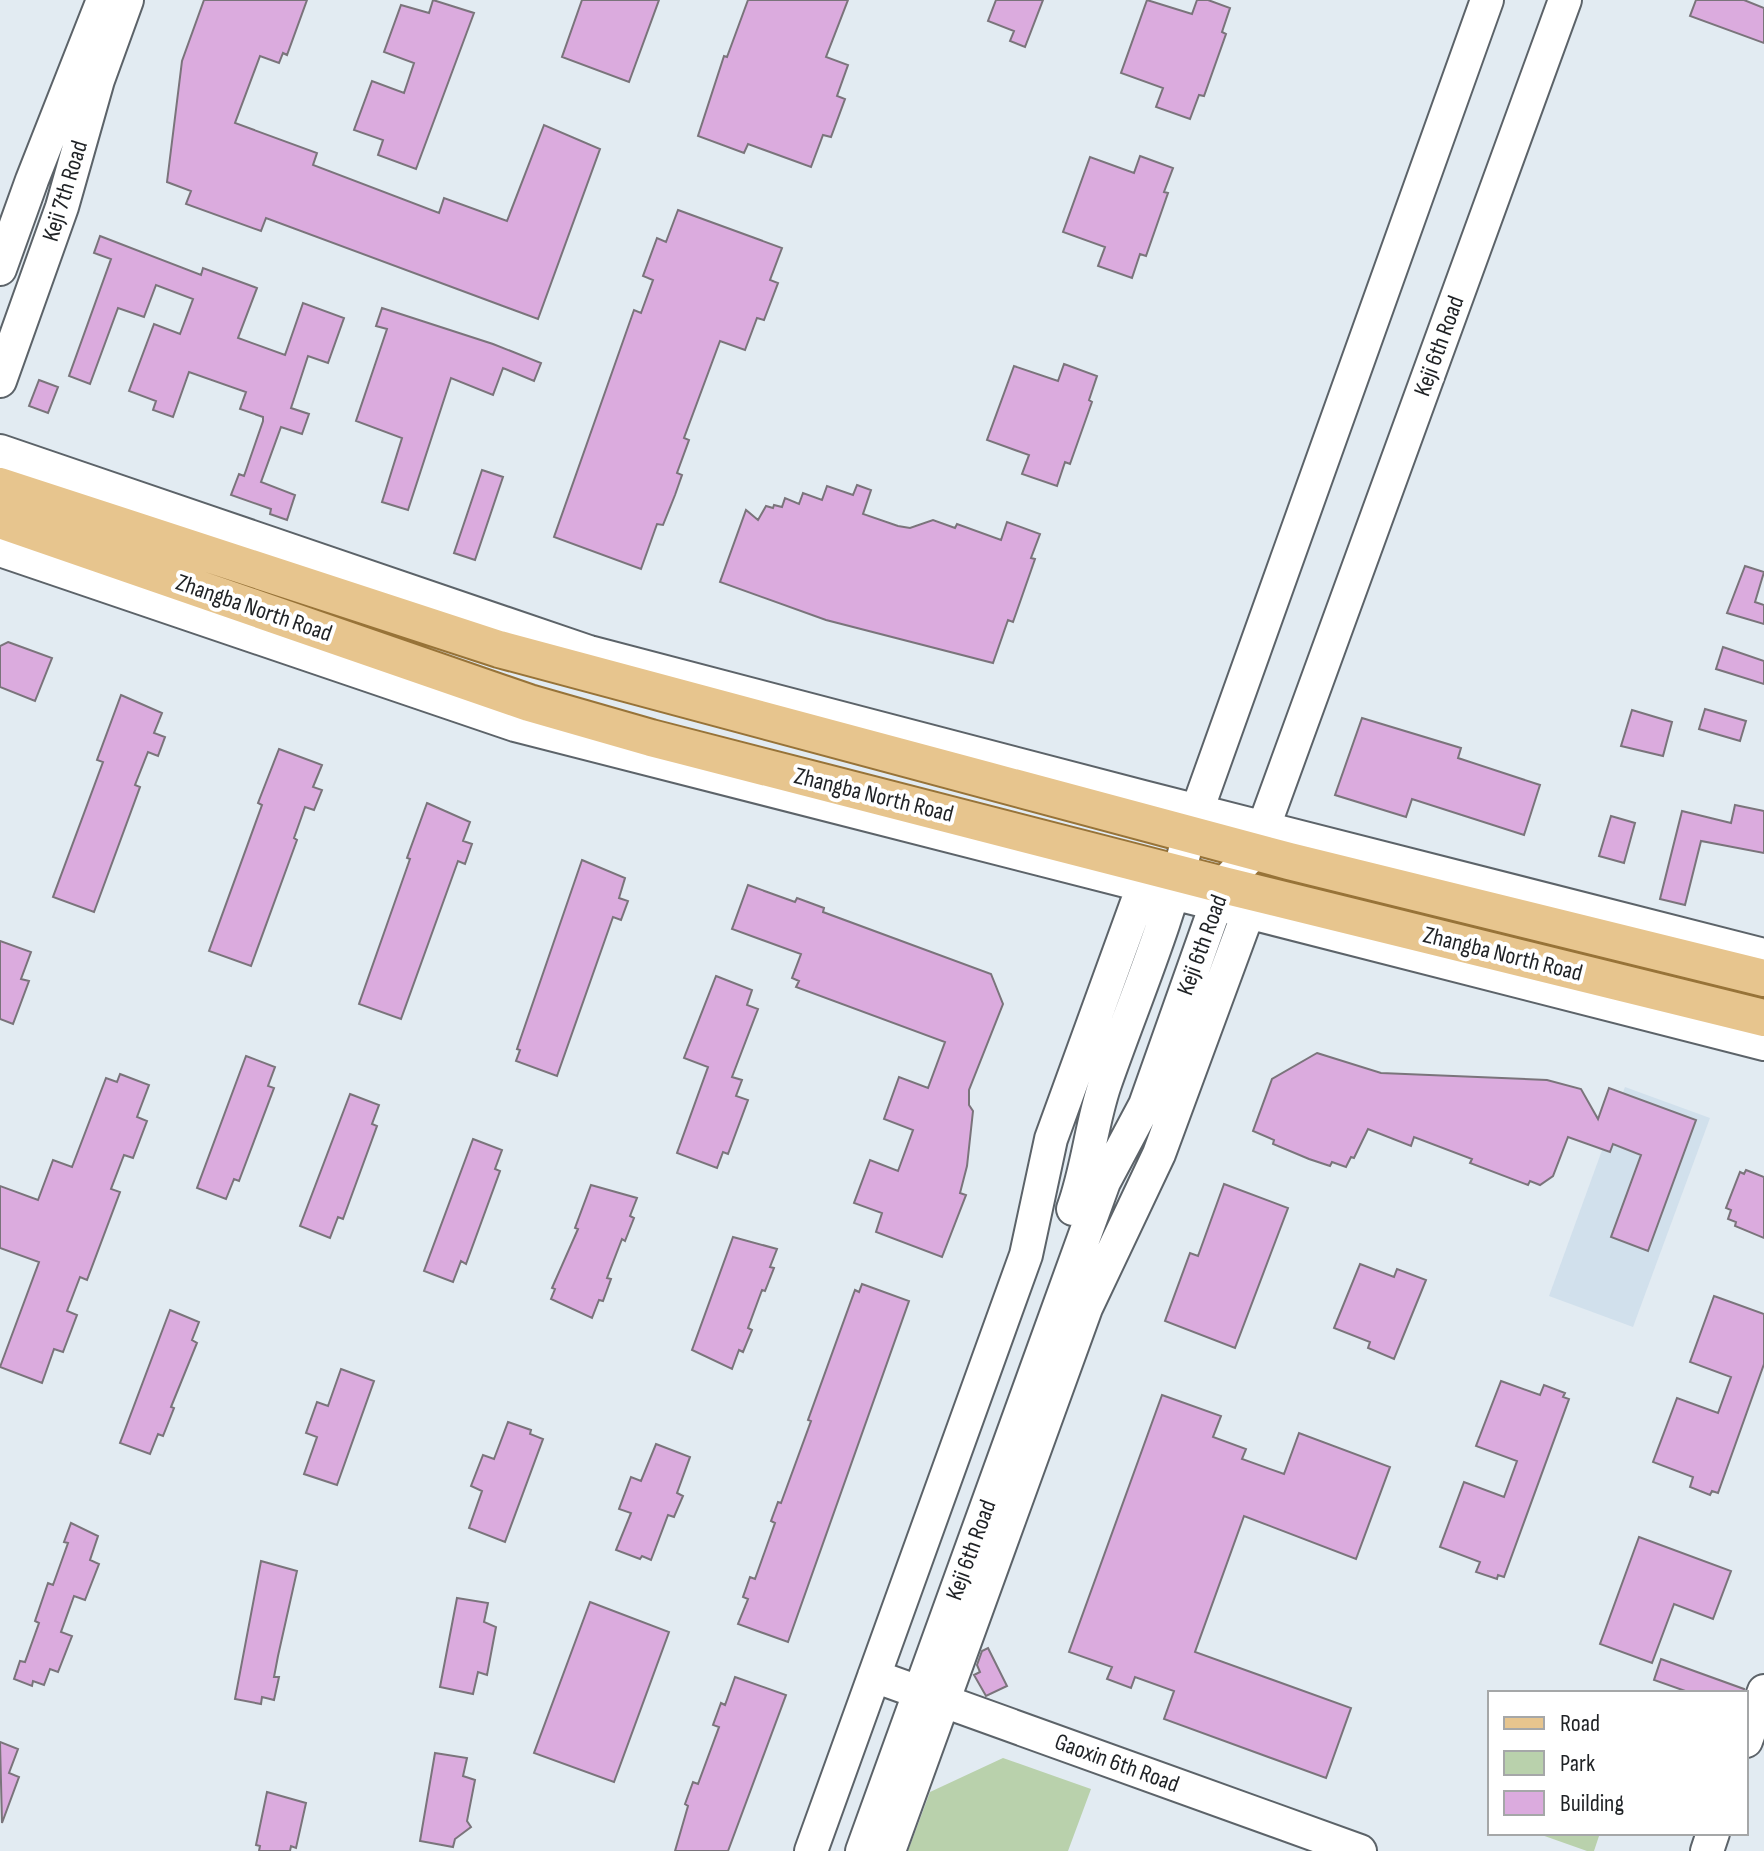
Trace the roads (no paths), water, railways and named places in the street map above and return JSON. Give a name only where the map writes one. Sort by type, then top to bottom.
[{"type":"main road","name":"Keji 7th Road","points":[[0,269],[103,0]]},
{"type":"main road","name":"Keji 7th Road","points":[[0,381],[62,207],[98,80],[127,0]]},
{"type":"main road","name":"Keji 6th Road","points":[[862,1851],[909,1689],[1085,1176],[1104,1089],[1165,885],[1193,822],[1487,0]]},
{"type":"main road","name":"Keji 6th Road","points":[[840,1851],[909,1689],[1104,1182],[1145,1105],[1220,896],[1259,840],[1565,0]]},
{"type":"main road","points":[[0,451],[589,652],[1193,822]]},
{"type":"main road","name":"Zhangba North Road","points":[[0,486],[499,649],[1193,822],[1764,978]]},
{"type":"main road","name":"Zhangba North Road","points":[[0,520],[529,703],[1165,885],[1764,1018]]},
{"type":"main road","points":[[0,550],[515,725],[1165,885]]},
{"type":"main road","points":[[1259,840],[1764,955]]},
{"type":"main road","points":[[1220,896],[1248,913],[1764,1044]]},
{"type":"main road","points":[[811,1851],[909,1689],[1159,1154],[1248,913]]},
{"type":"main road","points":[[889,1851],[909,1689]]},
{"type":"main road","name":"Gaoxin 6th Road","points":[[909,1689],[1360,1851]]},
{"type":"main road","points":[[1748,1735],[1764,1691]]}]
